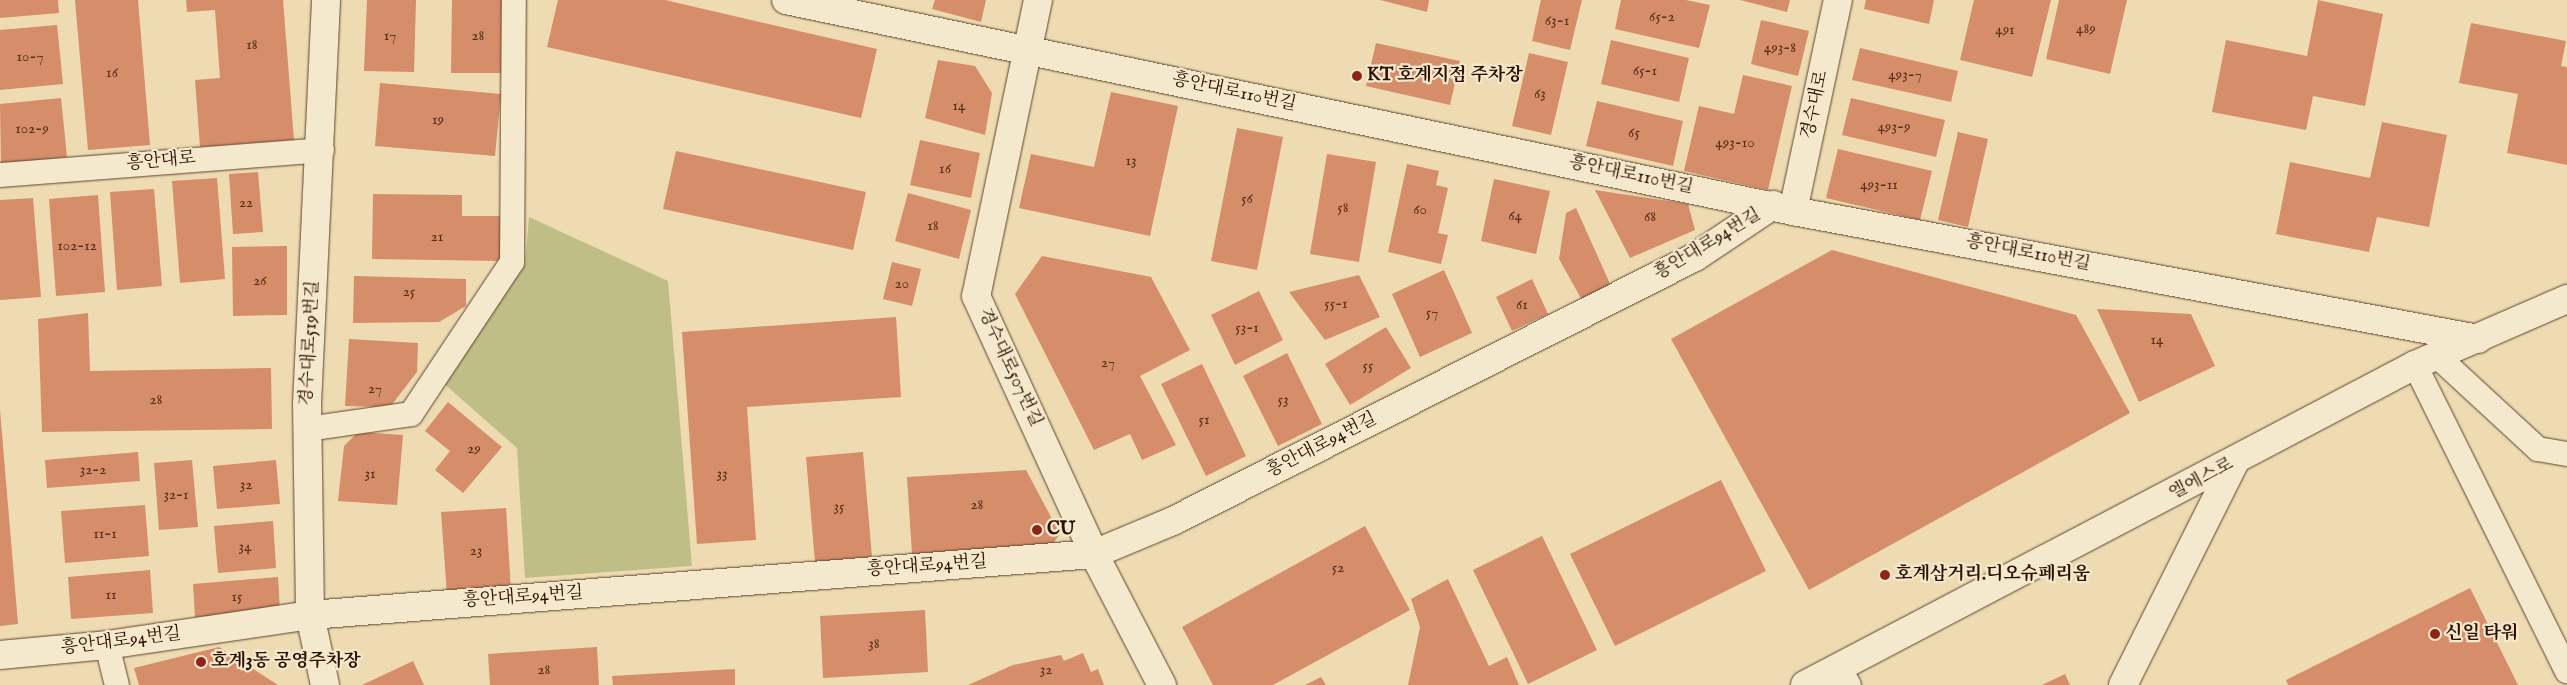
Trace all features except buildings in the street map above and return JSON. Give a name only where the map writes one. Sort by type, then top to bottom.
[{"type":"street","name":"경수대로519번길","points":[[325,685],[310,615],[308,429],[322,150],[326,0]]},
{"type":"street","name":"흥안대로110번길","points":[[786,0],[1783,208],[2478,338]]},
{"type":"street","name":"경수대로507번길","points":[[1038,0],[976,296],[1094,554],[1162,685]]},
{"type":"street","name":"경수대로","points":[[1783,208],[1838,0]]},
{"type":"street","name":"흥안대로94번길","points":[[0,655],[107,645],[310,615],[1094,554],[1172,521],[1686,262],[1783,208]]},
{"type":"street","name":"엘에스로","points":[[1806,685],[1844,676],[2426,360],[2567,299]]},
{"type":"street","points":[[2123,685],[2234,463]]},
{"type":"lane","points":[[308,429],[411,414],[512,262],[514,0]]},
{"type":"lane","name":"흥안대로","points":[[0,175],[322,150]]},
{"type":"lane","points":[[2426,360],[2538,449],[2567,454]]},
{"type":"lane","points":[[2426,360],[2567,671]]},
{"type":"lane","points":[[107,645],[117,685]]},
{"type":"shaded area","points":[[529,217],[668,281],[692,566],[525,578],[517,448],[442,382],[525,263]]},
{"type":"place","name":"KT 호계지점 주차장","points":[[1357,76]]},
{"type":"place","name":"CU","points":[[1037,530]]},
{"type":"place","name":"호계삼거리.디오슈페리움","points":[[1885,575]]},
{"type":"place","name":"신일 타워","points":[[2435,634]]},
{"type":"place","name":"호계3동 공영주차장","points":[[201,662]]}]
